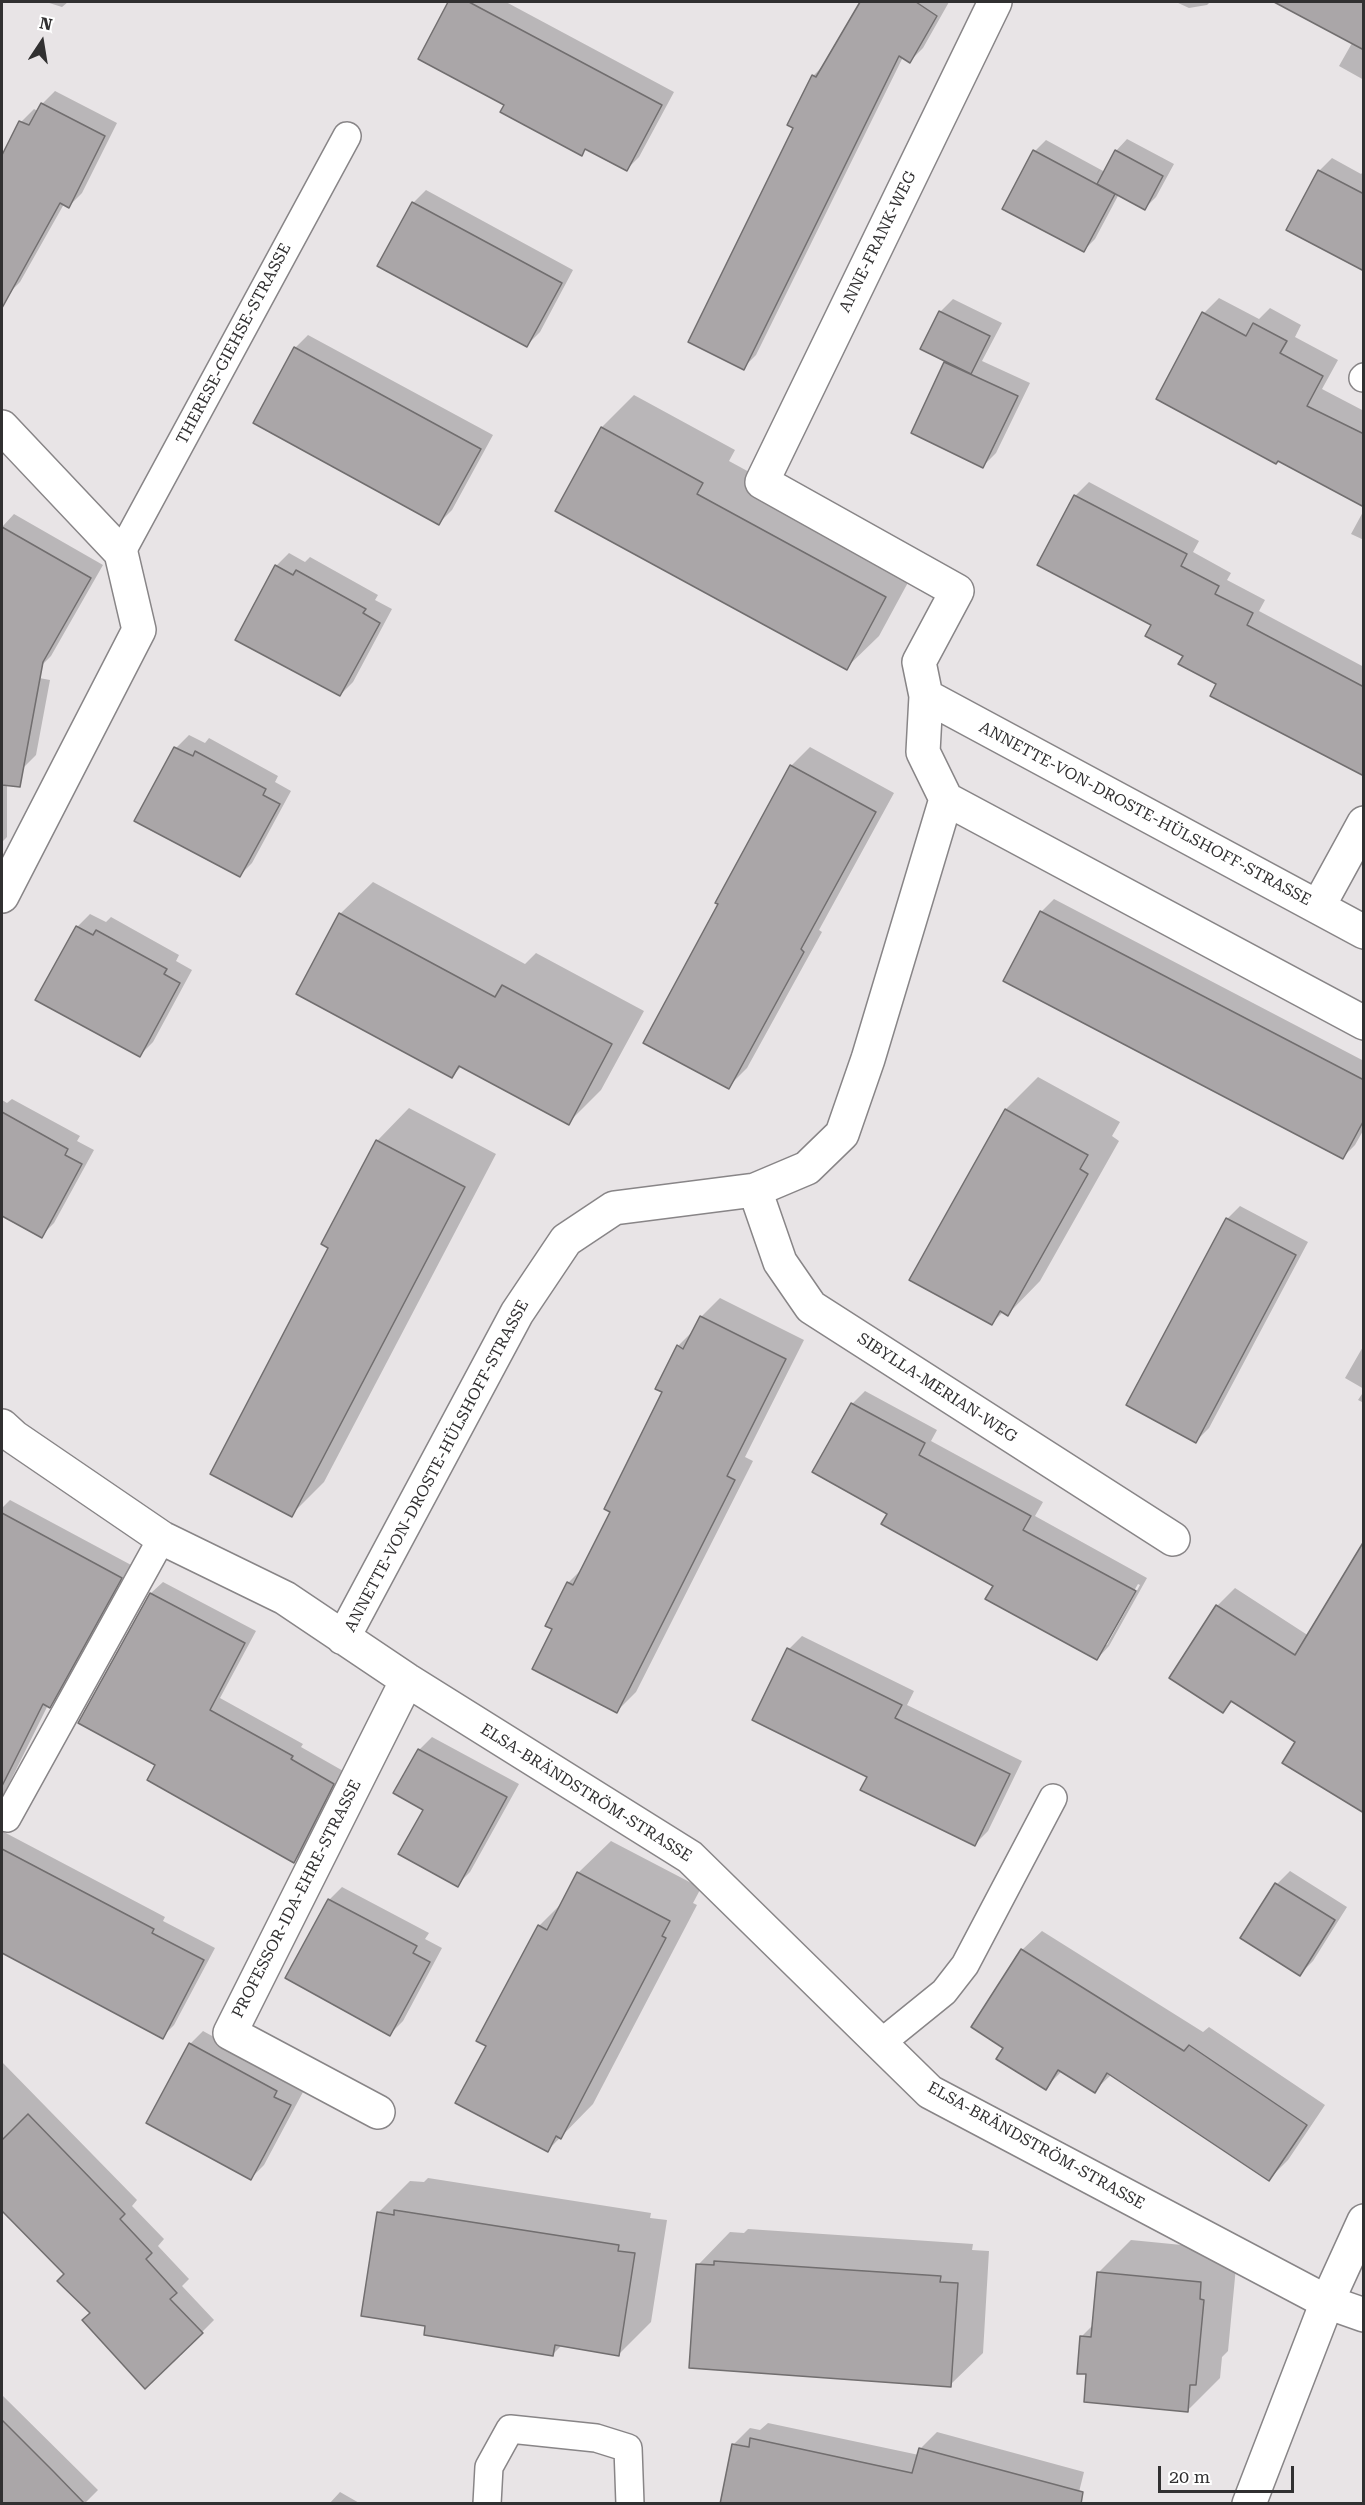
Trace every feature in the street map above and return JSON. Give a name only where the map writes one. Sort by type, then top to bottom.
[{"type":"street","name":"ANNE-FRANK-WEG","points":[[926,696],[919,662],[957,591],[762,482],[995,2]]},
{"type":"street","points":[[2,428],[121,553],[139,630],[2,896]]},
{"type":"street","points":[[926,696],[923,752],[946,799],[1364,1023]]},
{"type":"street","name":"ANNETTE-VON-DROSTE-HÜLSHOFF-STRASSE","points":[[926,696],[1364,932]]},
{"type":"street","name":"ANNETTE-VON-DROSTE-HÜLSHOFF-STRASSE","points":[[344,1638],[517,1313],[566,1240],[614,1208],[755,1190],[807,1168],[842,1134],[868,1059],[946,799]]},
{"type":"street","points":[[1318,907],[1364,823]]},
{"type":"street","name":"SIBYLLA-MERIAN-WEG","points":[[755,1190],[780,1262],[812,1307],[1173,1539]]},
{"type":"street","name":"ELSA-BRÄNDSTRÖM-STRASSE","points":[[2,1426],[14,1437],[162,1538],[285,1598],[407,1680],[690,1857],[930,2092],[1327,2302],[1364,2315]]},
{"type":"street","name":"PROFESSOR-IDA-EHRE-STRASSE","points":[[378,2112],[230,2033],[407,1680]]},
{"type":"street","points":[[1248,2504],[1327,2302],[1364,2221]]},
{"type":"lane","name":"THERESE-GIEHSE-STRASSE","points":[[121,553],[347,136]]},
{"type":"lane","points":[[8,1818],[162,1538]]},
{"type":"lane","points":[[880,2043],[945,1992],[965,1965],[1053,1798]]},
{"type":"lane","points":[[487,2504],[489,2467],[510,2429],[596,2438],[628,2448],[630,2504]]},
{"type":"building","points":[[448,2],[469,2],[662,105],[627,171],[585,149],[582,156],[500,112],[504,105],[418,59]]},
{"type":"building","points":[[860,2],[916,2],[937,16],[910,63],[899,56],[744,370],[688,342],[793,128],[787,125],[812,75],[816,77]]},
{"type":"building","points":[[1274,2],[1364,2],[1364,50]]},
{"type":"building","points":[[41,103],[105,136],[69,208],[60,203],[2,308],[2,155],[19,121],[29,125]]},
{"type":"building","points":[[1033,150],[1115,194],[1084,252],[1002,209]]},
{"type":"building","points":[[1115,150],[1163,176],[1145,210],[1097,184]]},
{"type":"building","points":[[1318,170],[1364,194],[1364,271],[1286,230]]},
{"type":"building","points":[[412,202],[562,283],[527,347],[377,266]]},
{"type":"building","points":[[939,311],[990,336],[971,374],[920,349]]},
{"type":"building","points":[[1202,312],[1246,336],[1253,323],[1287,341],[1280,353],[1323,376],[1307,406],[1364,434],[1364,507],[1278,461],[1276,464],[1156,399]]},
{"type":"building","points":[[294,347],[481,449],[439,525],[253,423]]},
{"type":"building","points":[[944,362],[1018,396],[983,468],[911,433]]},
{"type":"building","points":[[601,427],[703,483],[697,494],[886,597],[847,670],[555,511]]},
{"type":"building","points":[[1074,495],[1187,554],[1181,566],[1219,586],[1215,594],[1253,613],[1247,625],[1364,687],[1364,776],[1210,696],[1216,684],[1178,664],[1183,656],[1145,636],[1151,625],[1037,565]]},
{"type":"building","points":[[2,527],[91,578],[43,662],[20,787],[2,785]]},
{"type":"building","points":[[275,565],[293,575],[296,570],[366,609],[363,613],[380,623],[340,696],[235,640]]},
{"type":"building","points":[[174,747],[193,756],[195,751],[266,789],[263,795],[280,804],[240,877],[134,821]]},
{"type":"building","points":[[790,765],[876,812],[801,949],[804,952],[729,1089],[643,1043]]},
{"type":"building","points":[[1040,911],[1364,1080],[1364,1120],[1343,1159],[1003,981]]},
{"type":"building","points":[[339,913],[495,997],[502,985],[612,1044],[569,1125],[459,1066],[452,1078],[296,994]]},
{"type":"building","points":[[76,926],[93,935],[96,930],[167,969],[164,974],[180,983],[140,1057],[35,1000]]},
{"type":"building","points":[[1005,1109],[1088,1155],[1080,1169],[1088,1174],[1008,1316],[1000,1311],[992,1325],[909,1280]]},
{"type":"building","points":[[2,1112],[68,1149],[65,1155],[82,1164],[42,1238],[2,1216]]},
{"type":"building","points":[[376,1140],[465,1187],[292,1517],[210,1474],[328,1248],[321,1244]]},
{"type":"building","points":[[1226,1218],[1296,1255],[1196,1443],[1126,1405]]},
{"type":"building","points":[[700,1316],[786,1359],[727,1476],[735,1480],[617,1713],[532,1669],[552,1629],[545,1626],[567,1582],[573,1585],[610,1512],[604,1509],[662,1392],[655,1389],[677,1345],[683,1349]]},
{"type":"building","points":[[851,1403],[925,1443],[919,1455],[1031,1516],[1023,1530],[1136,1591],[1097,1660],[985,1599],[993,1586],[881,1524],[887,1514],[812,1472]]},
{"type":"building","points":[[2,1513],[122,1578],[50,1708],[43,1704],[2,1786]]},
{"type":"building","points":[[1364,1541],[1364,1813],[1282,1763],[1295,1742],[1231,1701],[1223,1713],[1169,1678],[1216,1605],[1295,1655]]},
{"type":"building","points":[[150,1593],[245,1643],[210,1710],[293,1756],[291,1759],[334,1784],[294,1863],[147,1780],[155,1765],[78,1723]]},
{"type":"building","points":[[787,1648],[902,1705],[895,1718],[1010,1774],[975,1846],[860,1790],[867,1777],[752,1720]]},
{"type":"building","points":[[418,1749],[507,1797],[458,1887],[398,1854],[423,1810],[393,1793]]},
{"type":"building","points":[[2,1849],[154,1929],[152,1933],[204,1960],[163,2039],[2,1953]]},
{"type":"building","points":[[577,1872],[670,1921],[662,1936],[666,1938],[561,2139],[556,2136],[548,2152],[455,2103],[486,2046],[476,2041],[538,1925],[547,1930]]},
{"type":"building","points":[[1275,1883],[1335,1920],[1300,1976],[1240,1938]]},
{"type":"building","points":[[328,1899],[417,1946],[413,1953],[430,1962],[390,2036],[285,1978]]},
{"type":"building","points":[[1021,1949],[1184,2051],[1189,2045],[1307,2125],[1269,2181],[1107,2073],[1095,2093],[1058,2070],[1046,2090],[996,2059],[1003,2048],[971,2027]]},
{"type":"building","points":[[189,2043],[277,2091],[274,2097],[291,2105],[251,2180],[146,2123]]},
{"type":"building","points":[[28,2114],[125,2214],[120,2219],[152,2253],[146,2259],[177,2293],[170,2299],[203,2333],[145,2389],[82,2320],[90,2313],[57,2281],[64,2274],[2,2211],[2,2140]]},
{"type":"building","points":[[394,2210],[619,2245],[618,2251],[635,2253],[619,2356],[555,2345],[553,2356],[424,2335],[425,2326],[361,2316],[377,2212],[394,2215]]},
{"type":"building","points":[[714,2261],[941,2276],[940,2282],[958,2283],[951,2387],[689,2368],[696,2264],[714,2265]]},
{"type":"building","points":[[1097,2272],[1201,2282],[1200,2299],[1204,2300],[1196,2385],[1190,2385],[1188,2412],[1084,2402],[1086,2374],[1077,2374],[1080,2336],[1091,2337]]},
{"type":"building","points":[[2,2420],[53,2471],[85,2504],[2,2504]]},
{"type":"building","points":[[750,2438],[912,2473],[919,2448],[1083,2492],[1081,2504],[720,2504],[732,2444],[749,2447]]}]
